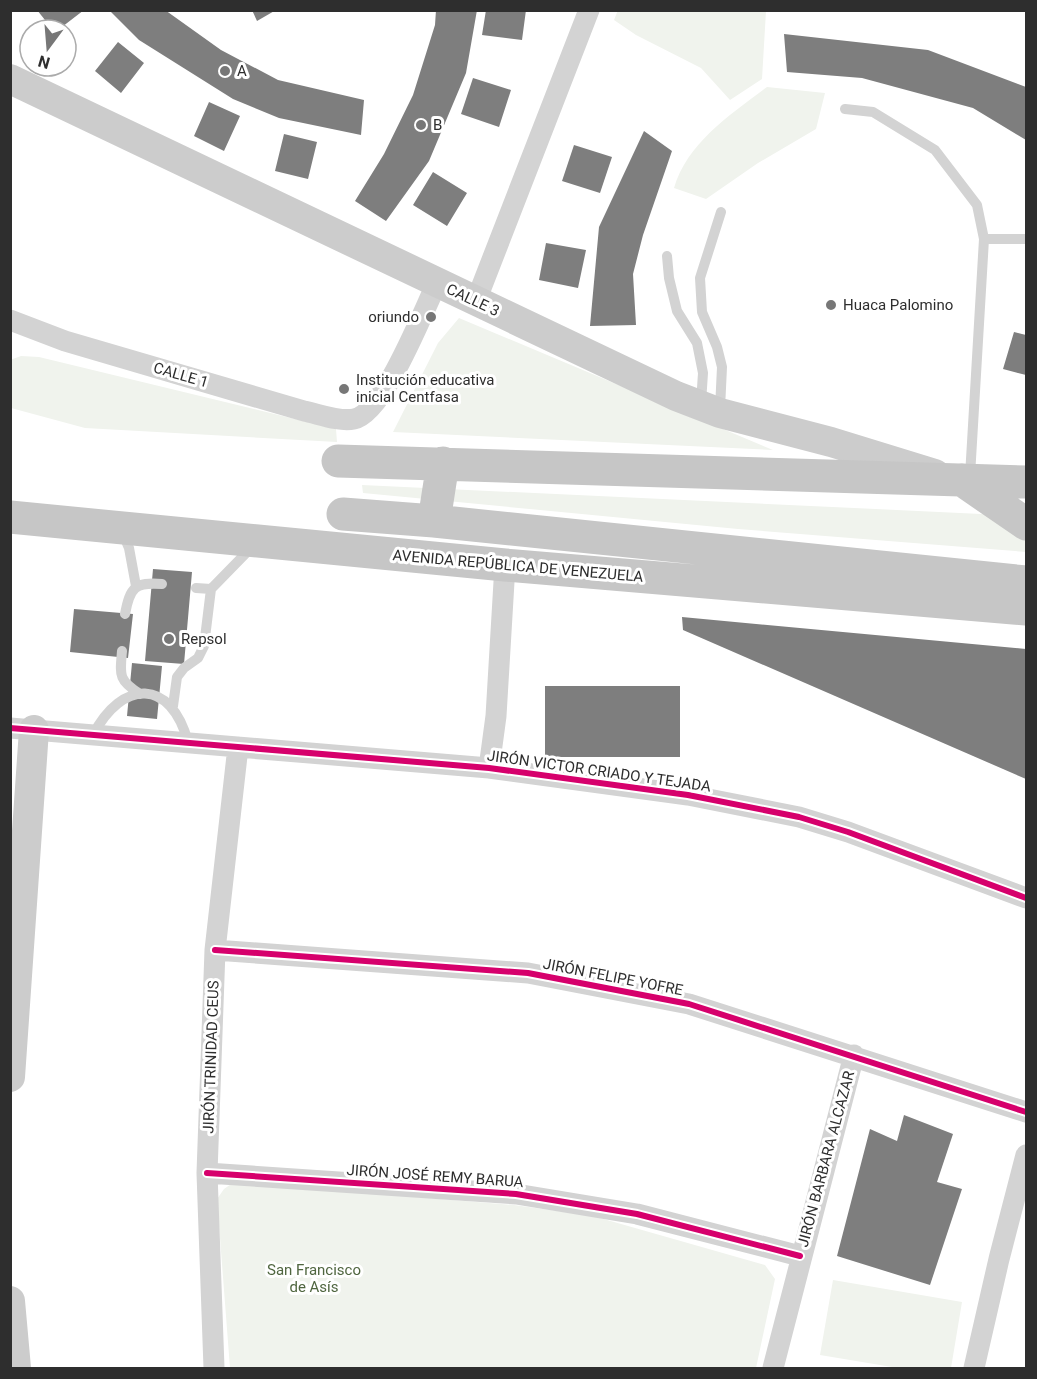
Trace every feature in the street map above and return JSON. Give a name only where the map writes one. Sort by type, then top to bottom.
[{"type":"main road","name":"CALLE 3","points":[[10,78],[437,283],[711,409],[961,479]]},
{"type":"main road","points":[[338,461],[1026,482]]},
{"type":"main road","points":[[434,521],[443,464]]},
{"type":"main road","points":[[961,479],[1026,524]]},
{"type":"main road","points":[[343,514],[434,521],[1026,582]]},
{"type":"main road","points":[[10,527],[11,517]]},
{"type":"main road","name":"AVENIDA REPÚBLICA DE VENEZUELA","points":[[11,517],[505,565],[1026,609]]},
{"type":"main road","points":[[505,565],[516,551],[554,533]]},
{"type":"main road","points":[[10,1077],[22,729]]},
{"type":"main road","points":[[10,1301],[16,1368]]},
{"type":"street","points":[[476,301],[589,10]]},
{"type":"street","name":"CALLE 1","points":[[10,320],[65,341],[304,411],[355,419],[370,410],[384,392],[437,283]]},
{"type":"street","points":[[489,768],[496,716],[505,565]]},
{"type":"street","name":"JIRÓN VICTOR CRIADO Y TEJADA","points":[[22,729],[489,768],[688,795],[788,815],[848,832],[1026,898]]},
{"type":"street","name":"JIRÓN TRINIDAD CEUS","points":[[214,1368],[207,1173],[215,950],[238,747]]},
{"type":"street","name":"JIRÓN FELIPE YOFRE","points":[[215,950],[528,973],[689,1004],[1026,1112]]},
{"type":"street","name":"JIRÓN BARBARA ALCAZAR","points":[[773,1368],[800,1256],[854,1055]]},
{"type":"street","points":[[974,1368],[1026,1155]]},
{"type":"street","name":"JIRÓN JOSÉ REMY BARUA","points":[[207,1173],[516,1194],[637,1214],[800,1256]]},
{"type":"lane","points":[[845,109],[873,112],[935,150],[977,205],[984,239],[961,479]]},
{"type":"lane","points":[[711,409],[722,368],[717,347],[702,312],[700,278],[721,212]]},
{"type":"lane","points":[[984,239],[1026,239]]},
{"type":"lane","points":[[667,256],[669,278],[677,310],[697,343],[711,409]]},
{"type":"lane","points":[[121,528],[129,548],[136,586]]},
{"type":"lane","points":[[173,706],[177,677],[184,668],[198,658],[204,646],[211,589],[258,542]]},
{"type":"lane","points":[[125,614],[128,598],[136,586],[145,583],[162,584]]},
{"type":"lane","points":[[196,588],[211,589]]},
{"type":"lane","points":[[122,651],[120,674],[126,685],[140,694],[159,697],[173,706],[183,723],[188,742]]},
{"type":"lane","points":[[93,735],[104,715],[121,700],[140,694]]},
{"type":"green space","points":[[618,10],[766,11],[762,79],[730,100],[701,68],[636,35],[614,20]]},
{"type":"green space","points":[[767,87],[825,93],[816,129],[758,163],[706,199],[674,188],[680,172],[700,143],[725,119]]},
{"type":"green space","points":[[459,318],[773,450],[393,432],[438,343]]},
{"type":"green space","points":[[21,356],[39,357],[336,429],[337,442],[85,428],[11,408],[10,360]]},
{"type":"green space","points":[[362,485],[1026,516],[1026,552],[738,529],[363,493]]},
{"type":"green space","name":"San Francisco de Asís","points":[[234,1182],[514,1205],[593,1216],[765,1265],[775,1279],[756,1368],[230,1368],[217,1199],[224,1189]]},
{"type":"green space","points":[[833,1280],[962,1302],[951,1368],[898,1368],[820,1355]]},
{"type":"building","points":[[37,10],[84,10],[74,18],[43,18]]},
{"type":"building","name":"A","points":[[109,10],[165,10],[221,50],[278,80],[364,100],[361,135],[279,118],[233,99],[139,40]]},
{"type":"building","points":[[252,10],[276,10],[257,21]]},
{"type":"building","name":"B","points":[[436,10],[477,10],[466,73],[429,161],[386,221],[355,201],[384,154],[413,95],[435,25]]},
{"type":"building","points":[[486,10],[526,10],[522,40],[482,35]]},
{"type":"building","points":[[784,34],[928,50],[1026,87],[1026,140],[973,108],[862,78],[787,72]]},
{"type":"building","points":[[118,42],[144,63],[121,93],[95,71]]},
{"type":"building","points":[[473,78],[511,90],[499,127],[461,114]]},
{"type":"building","points":[[209,102],[240,116],[224,151],[194,136]]},
{"type":"building","points":[[644,131],[672,151],[643,235],[633,274],[636,325],[590,326],[599,227]]},
{"type":"building","points":[[284,134],[317,142],[308,179],[275,171]]},
{"type":"building","points":[[574,145],[612,157],[600,193],[562,181]]},
{"type":"building","points":[[433,172],[467,193],[447,226],[413,205]]},
{"type":"building","points":[[546,243],[586,250],[578,288],[539,280]]},
{"type":"building","points":[[1014,332],[1026,335],[1026,375],[1003,369]]},
{"type":"building","points":[[153,569],[192,572],[184,664],[145,661]]},
{"type":"building","points":[[74,609],[133,614],[128,658],[70,652]]},
{"type":"building","points":[[682,617],[1026,649],[1026,779],[683,630]]},
{"type":"building","points":[[132,663],[162,666],[157,719],[127,716]]},
{"type":"building","points":[[545,686],[680,686],[680,757],[545,757]]},
{"type":"building","points":[[904,1115],[953,1134],[937,1182],[962,1189],[930,1285],[837,1256],[870,1129],[897,1141]]},
{"type":"cycle path","points":[[10,728],[489,768],[688,795],[799,817],[848,832],[1026,898]]},
{"type":"cycle path","points":[[215,950],[528,973],[689,1004],[1026,1112]]},
{"type":"cycle path","points":[[207,1173],[516,1194],[637,1214],[800,1256]]},
{"type":"place","name":"A","points":[[225,71]]},
{"type":"place","name":"B","points":[[421,125]]},
{"type":"place","name":"Huaca Palomino","points":[[831,305]]},
{"type":"place","name":"oriundo","points":[[431,317]]},
{"type":"place","name":"Institución educativa inicial Centfasa","points":[[344,389]]},
{"type":"place","name":"Repsol","points":[[169,639]]}]
